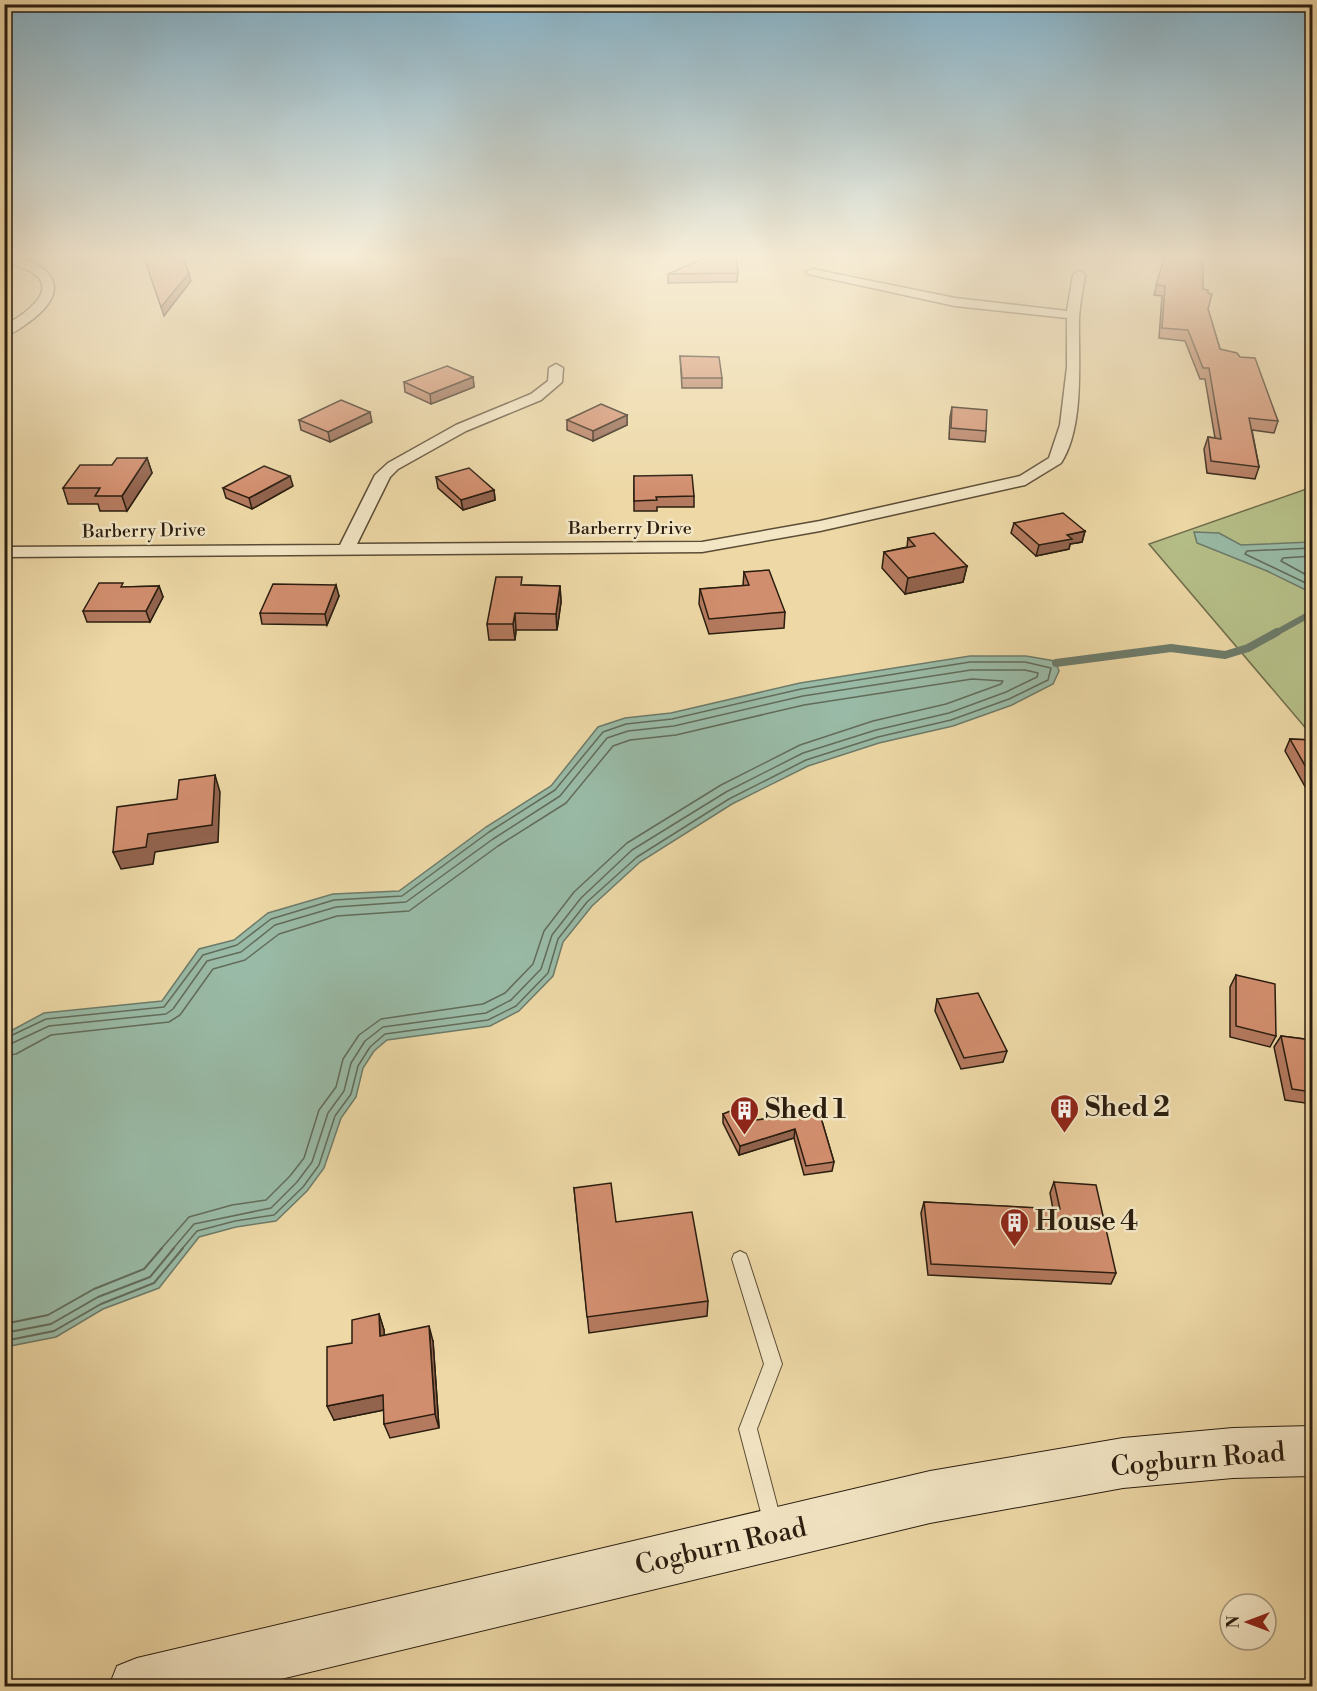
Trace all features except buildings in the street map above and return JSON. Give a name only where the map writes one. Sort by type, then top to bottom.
[{"type":"street","name":"Barberry Drive","points":[[4,552],[702,547],[819,526],[1025,480],[1056,460],[1067,425],[1074,367],[1073,334]]},
{"type":"street","points":[[347,548],[383,475],[410,454],[461,428],[536,397],[555,382],[556,368]]},
{"type":"street","name":"Cogburn Road","points":[[136,1686],[246,1669],[775,1534],[930,1497],[1123,1463],[1233,1453],[1312,1451]]},
{"type":"lane","points":[[740,1258],[773,1364],[747,1429],[775,1534]]},
{"type":"green space","points":[[1312,487],[1312,732],[1309,732],[1149,544]]},
{"type":"water","points":[[1194,532],[1219,533],[1241,545],[1312,542],[1312,593],[1267,571],[1197,543]]},
{"type":"water","points":[[970,656],[1026,656],[1055,661],[1059,671],[1053,684],[1012,705],[953,726],[879,743],[808,766],[732,804],[640,862],[592,906],[563,942],[553,976],[519,1011],[490,1026],[387,1040],[374,1051],[363,1068],[356,1097],[341,1118],[324,1168],[307,1191],[276,1221],[236,1227],[199,1237],[159,1288],[103,1309],[56,1337],[5,1347],[5,1034],[44,1013],[162,1001],[199,949],[234,940],[268,913],[333,894],[399,891],[486,827],[551,786],[598,727],[625,718],[671,713],[800,683]]},
{"type":"waterway","points":[[1274,634],[1312,613]]},
{"type":"waterway","points":[[1056,663],[1171,648],[1225,655],[1248,648],[1277,632]]},
{"type":"place","name":"Shed 2","points":[[1064,1134]]},
{"type":"place","name":"Shed 1","points":[[744,1136]]},
{"type":"place","name":"House 4","points":[[1014,1248]]}]
